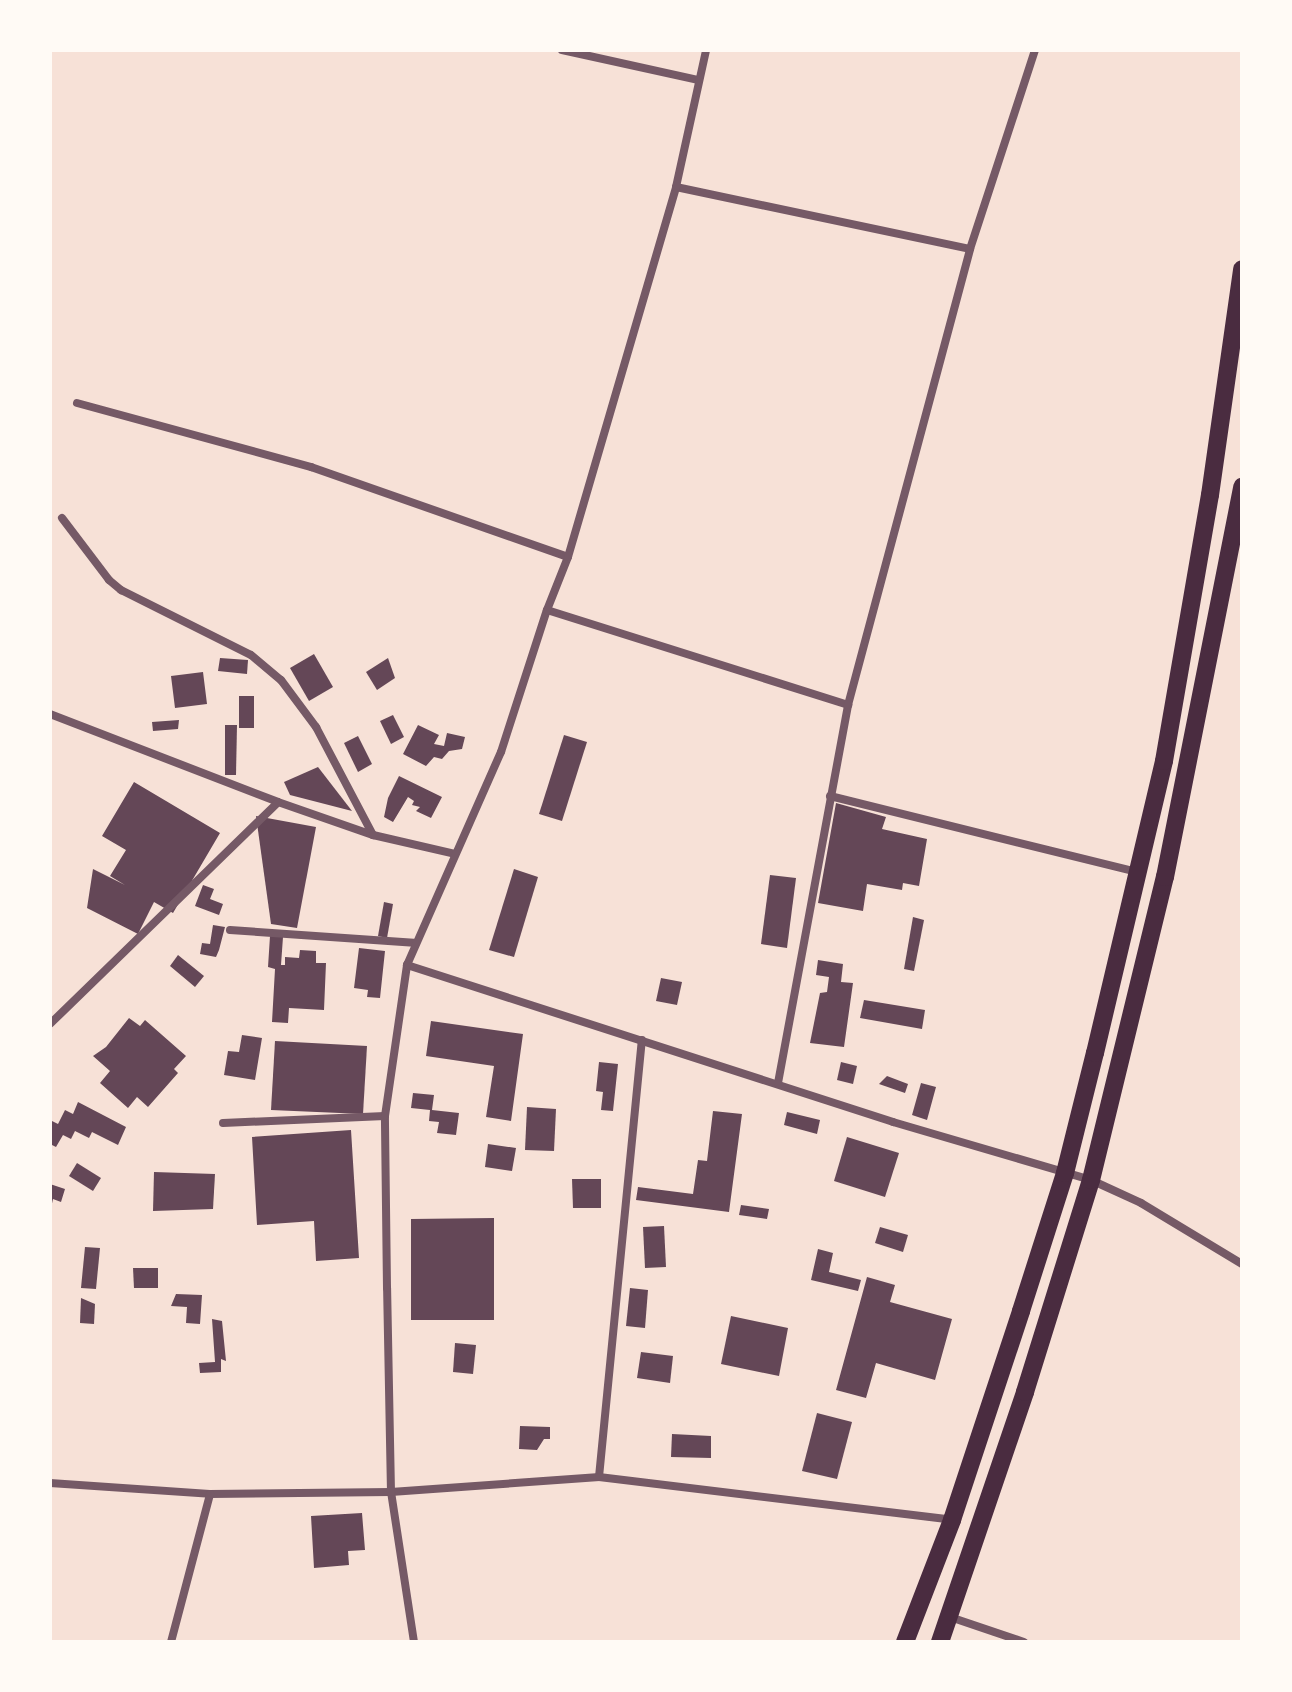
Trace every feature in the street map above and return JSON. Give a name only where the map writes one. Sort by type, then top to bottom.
[{"type":"highway","points":[[905,1642],[952,1520],[1065,1173],[1164,761],[1210,495],[1242,269]]},
{"type":"highway","points":[[940,1642],[1091,1180],[1165,877],[1242,487]]},
{"type":"street","points":[[562,50],[699,80]]},
{"type":"street","points":[[414,1642],[391,1492],[385,1116],[407,965],[414,943],[501,752],[547,610],[568,557],[676,187],[706,50]]},
{"type":"street","points":[[778,1083],[848,705],[970,249],[1035,50]]},
{"type":"street","points":[[676,187],[970,249]]},
{"type":"street","points":[[77,403],[311,467],[568,557]]},
{"type":"street","points":[[62,518],[109,580],[121,590],[251,655],[281,680],[316,727],[373,835]]},
{"type":"street","points":[[547,610],[848,705]]},
{"type":"street","points":[[50,714],[278,802],[373,835],[455,854]]},
{"type":"street","points":[[830,796],[1137,872]]},
{"type":"street","points":[[50,1024],[278,802]]},
{"type":"street","points":[[230,930],[414,943]]},
{"type":"street","points":[[407,965],[1091,1180],[1141,1203],[1242,1264]]},
{"type":"street","points":[[599,1477],[642,1040]]},
{"type":"street","points":[[223,1123],[385,1116]]},
{"type":"street","points":[[50,1483],[210,1494],[391,1492],[599,1477],[952,1520]]},
{"type":"street","points":[[171,1642],[210,1494]]},
{"type":"street","points":[[950,1617],[1024,1642]]},
{"type":"building","points":[[314,654],[333,687],[309,701],[290,668]]},
{"type":"building","points":[[220,658],[248,660],[247,674],[218,671]]},
{"type":"building","points":[[388,658],[395,678],[377,690],[366,672]]},
{"type":"building","points":[[203,672],[207,704],[175,708],[171,676]]},
{"type":"building","points":[[239,696],[254,696],[254,728],[239,728]]},
{"type":"building","points":[[393,715],[404,737],[391,744],[380,721]]},
{"type":"building","points":[[179,720],[178,729],[153,731],[152,722]]},
{"type":"building","points":[[225,725],[237,725],[236,775],[225,775]]},
{"type":"building","points":[[418,725],[439,735],[434,744],[444,746],[447,733],[465,737],[462,749],[449,751],[442,759],[434,757],[426,766],[403,754]]},
{"type":"building","points":[[564,735],[587,742],[562,821],[539,814]]},
{"type":"building","points":[[358,736],[372,764],[358,772],[344,743]]},
{"type":"building","points":[[318,767],[352,811],[290,795],[284,782]]},
{"type":"building","points":[[399,776],[442,797],[431,818],[416,811],[420,807],[412,805],[414,801],[408,797],[393,822],[384,817],[388,798]]},
{"type":"building","points":[[134,782],[220,833],[173,913],[154,902],[138,934],[87,908],[93,869],[125,885],[110,876],[126,850],[102,836]]},
{"type":"building","points":[[836,803],[886,817],[882,829],[927,839],[919,886],[903,883],[902,890],[867,884],[863,911],[818,903]]},
{"type":"building","points":[[256,816],[316,827],[297,928],[271,924]]},
{"type":"building","points":[[514,869],[538,877],[514,957],[489,950]]},
{"type":"building","points":[[770,875],[796,878],[787,948],[761,944]]},
{"type":"building","points":[[203,885],[214,889],[210,899],[223,904],[219,915],[195,906]]},
{"type":"building","points":[[384,902],[393,904],[387,938],[378,936]]},
{"type":"building","points":[[913,917],[924,920],[914,971],[904,969]]},
{"type":"building","points":[[213,925],[225,927],[216,957],[200,954],[202,943],[210,944]]},
{"type":"building","points":[[270,936],[283,937],[281,965],[285,965],[285,957],[299,958],[300,950],[316,951],[316,963],[326,963],[324,1010],[289,1008],[288,1023],[272,1022],[275,969],[268,967]]},
{"type":"building","points":[[359,948],[385,951],[380,998],[367,997],[368,990],[354,988]]},
{"type":"building","points":[[178,955],[204,976],[195,987],[170,966]]},
{"type":"building","points":[[818,960],[843,964],[841,982],[853,983],[844,1047],[810,1043],[820,993],[827,992],[829,977],[816,975]]},
{"type":"building","points":[[661,978],[682,982],[677,1005],[656,1001]]},
{"type":"building","points":[[864,1000],[925,1010],[922,1029],[860,1018]]},
{"type":"building","points":[[129,1018],[140,1026],[145,1020],[186,1056],[174,1069],[178,1073],[148,1107],[137,1097],[128,1108],[100,1083],[110,1071],[93,1056],[106,1047]]},
{"type":"building","points":[[431,1021],[523,1034],[511,1121],[486,1117],[494,1066],[426,1056]]},
{"type":"building","points":[[242,1035],[262,1038],[255,1080],[224,1075],[228,1051],[239,1052]]},
{"type":"building","points":[[275,1041],[367,1046],[363,1114],[271,1110]]},
{"type":"building","points":[[599,1062],[618,1064],[613,1111],[601,1110],[603,1092],[596,1091]]},
{"type":"building","points":[[841,1062],[857,1066],[853,1084],[837,1080]]},
{"type":"building","points":[[887,1076],[908,1084],[905,1093],[879,1084]]},
{"type":"building","points":[[921,1083],[936,1087],[927,1120],[912,1115]]},
{"type":"building","points":[[413,1093],[434,1095],[432,1110],[459,1113],[456,1135],[437,1133],[439,1122],[429,1121],[430,1110],[411,1108]]},
{"type":"building","points":[[78,1102],[126,1127],[118,1145],[92,1132],[89,1138],[75,1131],[71,1139],[63,1135],[56,1147],[50,1144],[50,1120],[58,1124],[65,1110],[73,1114]]},
{"type":"building","points":[[527,1107],[556,1109],[554,1151],[525,1150]]},
{"type":"building","points":[[713,1111],[742,1114],[729,1212],[636,1200],[638,1187],[693,1194],[698,1160],[707,1161]]},
{"type":"building","points":[[787,1112],[820,1120],[817,1134],[784,1125]]},
{"type":"building","points":[[351,1130],[359,1258],[316,1261],[314,1221],[257,1225],[252,1137]]},
{"type":"building","points":[[847,1137],[899,1153],[885,1197],[834,1181]]},
{"type":"building","points":[[488,1144],[516,1148],[512,1171],[485,1167]]},
{"type":"building","points":[[77,1163],[101,1178],[93,1191],[69,1176]]},
{"type":"building","points":[[154,1172],[215,1174],[213,1209],[153,1211]]},
{"type":"building","points":[[572,1179],[601,1179],[601,1208],[573,1208]]},
{"type":"building","points":[[50,1184],[65,1189],[61,1202],[53,1199],[51,1208]]},
{"type":"building","points":[[741,1205],[769,1209],[767,1219],[739,1215]]},
{"type":"building","points":[[494,1218],[494,1320],[411,1320],[411,1219]]},
{"type":"building","points":[[664,1226],[666,1267],[645,1268],[643,1227]]},
{"type":"building","points":[[880,1227],[908,1235],[903,1252],[875,1243]]},
{"type":"building","points":[[85,1247],[100,1248],[96,1289],[81,1288]]},
{"type":"building","points":[[818,1249],[833,1253],[829,1272],[861,1280],[858,1291],[811,1280]]},
{"type":"building","points":[[133,1268],[158,1268],[158,1288],[134,1288]]},
{"type":"building","points":[[867,1277],[895,1285],[890,1302],[952,1319],[935,1380],[876,1363],[866,1398],[836,1390]]},
{"type":"building","points":[[630,1288],[648,1290],[645,1328],[626,1326]]},
{"type":"building","points":[[176,1294],[202,1295],[200,1324],[186,1323],[187,1307],[171,1306]]},
{"type":"building","points":[[81,1298],[95,1304],[94,1324],[80,1323]]},
{"type":"building","points":[[731,1316],[788,1328],[779,1376],[721,1364]]},
{"type":"building","points":[[212,1319],[222,1321],[226,1361],[221,1359],[221,1372],[200,1373],[199,1363],[215,1362]]},
{"type":"building","points":[[455,1343],[476,1345],[473,1374],[453,1372]]},
{"type":"building","points":[[641,1352],[673,1356],[670,1383],[637,1378]]},
{"type":"building","points":[[817,1413],[852,1422],[837,1479],[802,1471]]},
{"type":"building","points":[[520,1426],[550,1427],[550,1439],[544,1439],[537,1450],[519,1449]]},
{"type":"building","points":[[672,1434],[711,1436],[711,1458],[671,1457]]},
{"type":"building","points":[[362,1513],[365,1550],[348,1551],[349,1565],[314,1568],[311,1516]]}]
